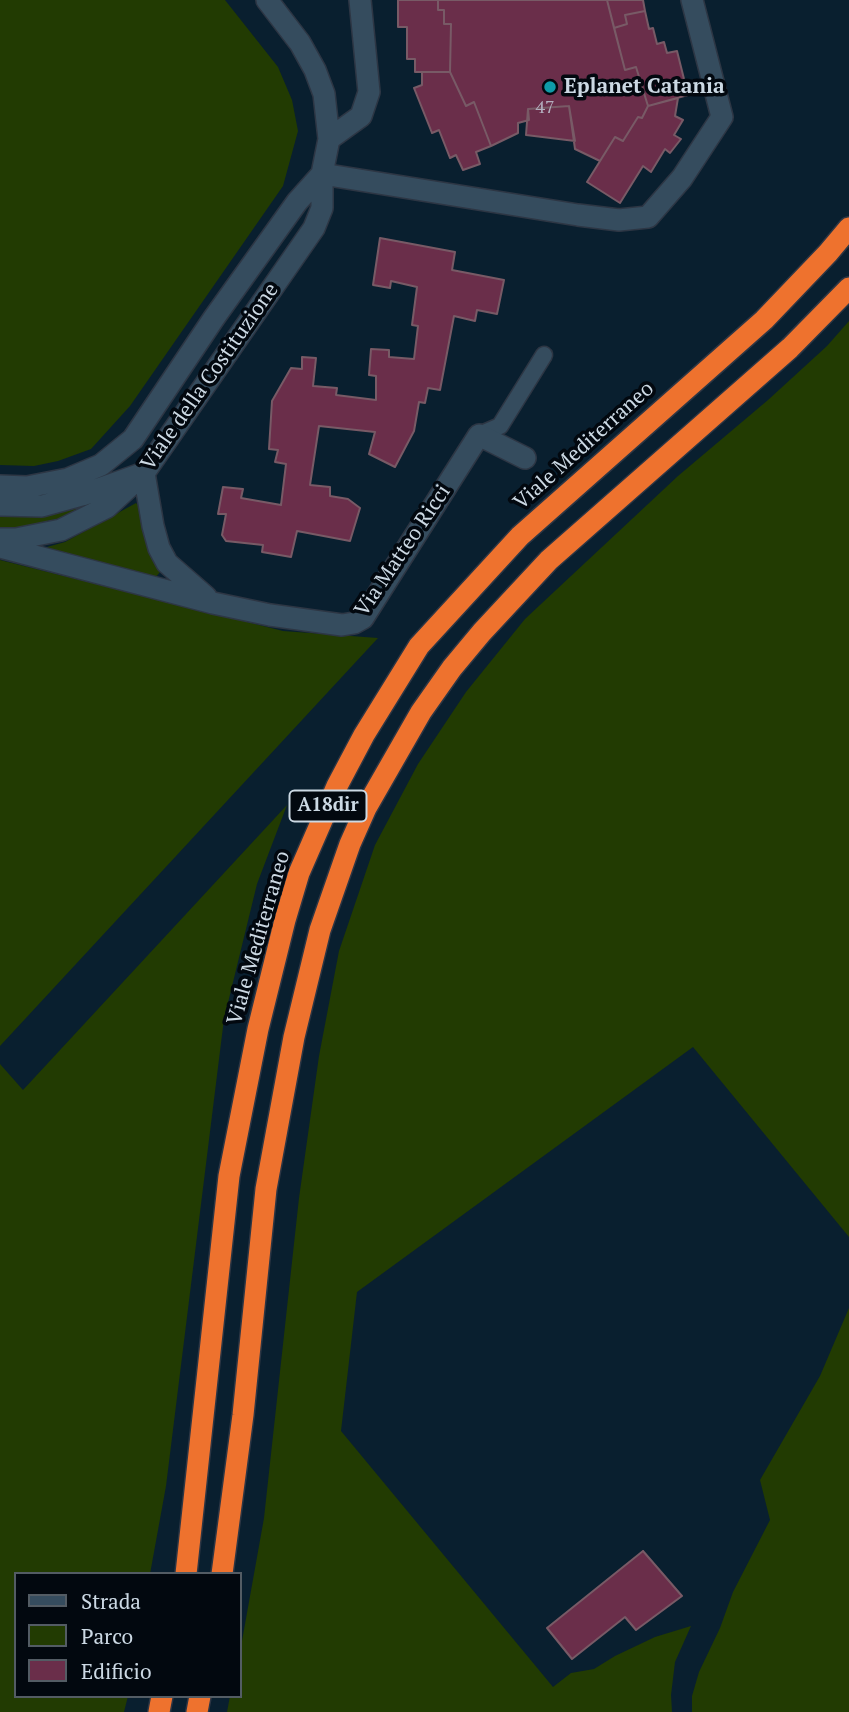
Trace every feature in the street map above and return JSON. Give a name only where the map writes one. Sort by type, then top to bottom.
[{"type":"highway","name":"Viale Mediterraneo","points":[[186,1572],[234,1149],[258,1029],[285,920],[304,861],[337,786],[364,735],[419,646],[520,536],[764,320],[849,228]]},
{"type":"highway","name":"A18dir","points":[[222,1572],[243,1415],[266,1189],[292,1050],[320,930],[366,807],[421,712],[452,668],[549,560],[790,348],[849,288]]},
{"type":"street","name":"Viale della Costituzione","points":[[0,539],[16,539],[61,530],[107,507],[145,473],[314,229],[322,208],[322,174],[329,139],[324,94],[300,43],[267,0]]},
{"type":"street","points":[[284,21],[289,0]]},
{"type":"street","points":[[329,139],[361,116],[369,92],[360,0]]},
{"type":"street","points":[[322,174],[578,215],[620,220],[648,217],[682,178],[722,117],[692,0]]},
{"type":"street","name":"Viale della Costituzione","points":[[0,486],[27,487],[68,479],[101,465],[133,439],[214,318],[297,202],[322,174]]},
{"type":"street","points":[[479,435],[525,458]]},
{"type":"street","name":"Via Matteo Ricci","points":[[213,603],[270,615],[342,625],[354,624],[363,618],[479,435]]},
{"type":"street","points":[[0,505],[42,506],[145,473],[159,548],[167,563],[213,603]]},
{"type":"street","points":[[0,547],[213,603]]},
{"type":"lane","points":[[479,435],[500,426],[544,355]]},
{"type":"green space","points":[[0,0],[225,0],[278,67],[292,100],[298,131],[283,186],[130,406],[91,449],[34,466],[0,465]]},
{"type":"green space","points":[[849,321],[849,1237],[693,1047],[357,1292],[341,1431],[553,1687],[571,1673],[594,1669],[655,1637],[691,1626],[675,1662],[672,1712],[227,1712],[230,1698],[242,1698],[242,1641],[264,1518],[299,1198],[319,1056],[339,951],[375,845],[418,764],[466,692],[525,619],[678,476],[827,346]]},
{"type":"green space","points":[[100,497],[61,518],[0,529],[0,512]]},
{"type":"green space","points":[[136,503],[141,508],[160,572],[156,577],[48,551],[47,547],[65,542]]},
{"type":"green space","points":[[0,560],[283,631],[378,638],[0,1046]]},
{"type":"green space","points":[[287,805],[257,884],[224,1019],[166,1486],[150,1572],[14,1572],[14,1698],[128,1698],[124,1712],[0,1712],[0,1064],[23,1090]]},
{"type":"green space","points":[[849,1308],[849,1712],[692,1712],[692,1696],[699,1672],[720,1628],[733,1592],[770,1520],[760,1480],[820,1376]]},
{"type":"building","points":[[398,0],[438,0],[438,10],[444,10],[444,24],[451,24],[450,72],[415,72],[415,59],[407,59],[407,27],[398,27]]},
{"type":"building","name":"Eplanet Catania","points":[[438,0],[607,0],[625,70],[636,67],[648,106],[642,118],[638,117],[623,141],[615,137],[600,161],[575,149],[569,106],[528,109],[529,120],[518,123],[518,133],[491,146],[474,102],[466,106],[450,72],[451,24],[444,24],[444,10],[438,10]]},
{"type":"building","points":[[607,0],[643,0],[645,11],[625,15],[627,24],[614,28]]},
{"type":"building","points":[[645,11],[649,29],[653,28],[657,44],[664,42],[667,53],[677,51],[688,95],[648,106],[636,67],[625,70],[614,28],[627,24],[625,15]]},
{"type":"building","points":[[422,72],[450,72],[466,106],[474,102],[491,146],[476,152],[480,164],[463,170],[456,155],[450,158],[439,130],[432,133],[414,88],[422,85]]},
{"type":"building","points":[[678,98],[675,116],[683,120],[674,135],[681,139],[670,153],[665,149],[651,172],[643,166],[620,203],[587,182],[615,137],[623,141],[648,106]]},
{"type":"building","points":[[569,106],[575,141],[526,135],[528,109]]},
{"type":"building","points":[[380,238],[455,252],[452,270],[504,280],[497,314],[477,310],[475,321],[454,316],[440,390],[428,388],[425,403],[419,402],[414,431],[395,467],[369,454],[375,432],[319,426],[310,485],[330,487],[330,496],[348,499],[360,508],[350,541],[297,531],[291,557],[262,552],[263,545],[226,541],[222,535],[226,514],[218,514],[223,487],[243,489],[241,498],[281,505],[286,464],[275,462],[278,450],[269,449],[272,401],[291,368],[302,369],[302,357],[316,358],[313,386],[337,388],[336,395],[376,400],[376,376],[369,375],[371,349],[389,350],[389,357],[414,359],[418,326],[412,325],[417,287],[391,281],[390,288],[373,285]]},
{"type":"building","points":[[643,1551],[682,1596],[636,1630],[625,1617],[572,1659],[547,1628]]},
{"type":"place","name":"Eplanet Catania","points":[[550,87]]}]
